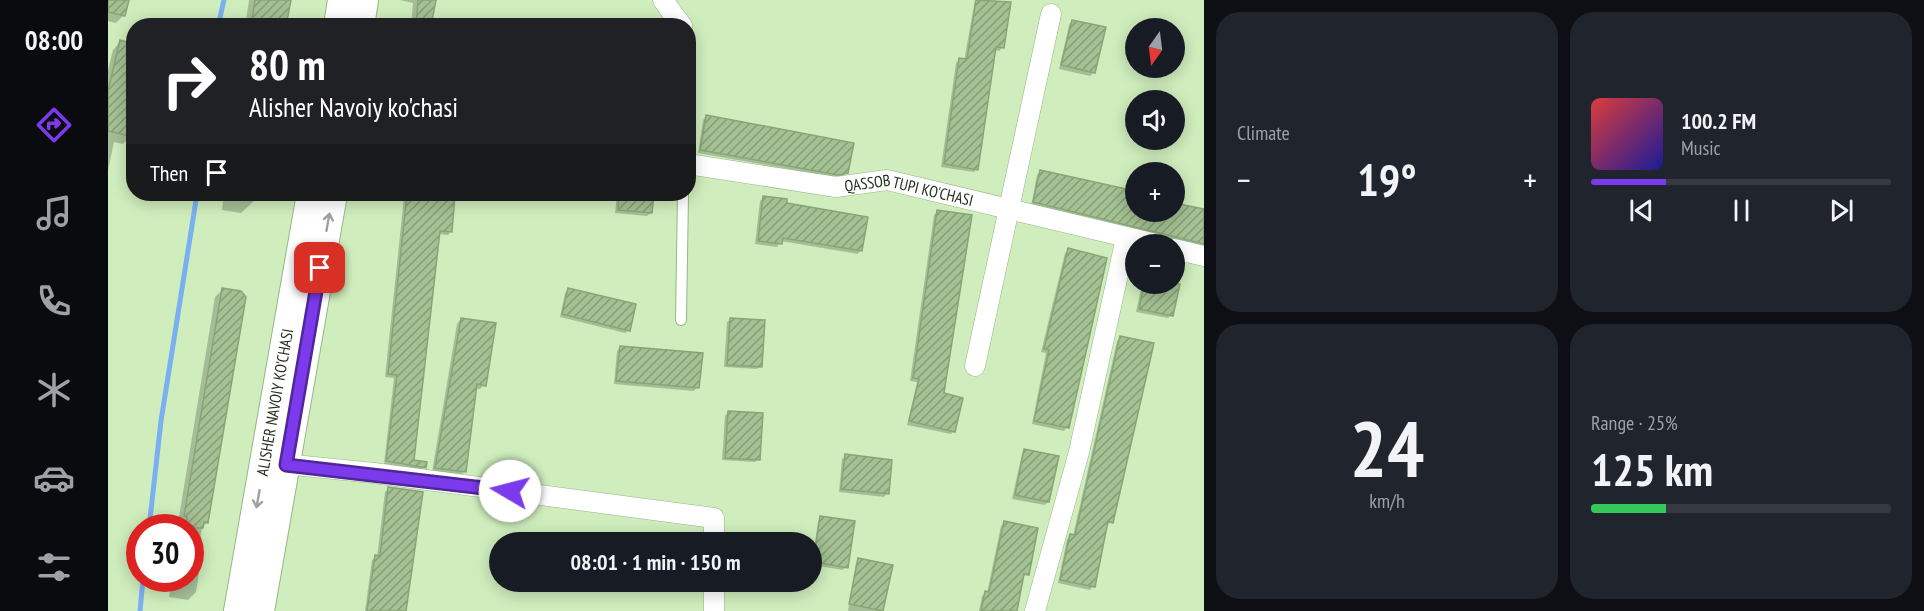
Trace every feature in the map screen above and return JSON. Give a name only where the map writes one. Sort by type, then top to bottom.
[{"type":"main road","points":[[339,18],[342,0]]},
{"type":"main road","points":[[361,18],[364,0]]},
{"type":"main road","name":"ALISHER NAVOIY KO'CHASI","points":[[260,611],[275,463],[310,201]]},
{"type":"main road","name":"ALISHER NAVOIY KO'CHASI","points":[[238,611],[275,463],[331,201]]},
{"type":"street","points":[[663,0],[676,18]]},
{"type":"street","points":[[975,366],[1051,14]]},
{"type":"street","name":"QASSOB TUPI KO'CHASI","points":[[696,165],[836,187],[887,180],[1125,238]]},
{"type":"street","points":[[1035,611],[1079,452],[1125,243]]},
{"type":"street","points":[[1185,252],[1204,256]]},
{"type":"street","points":[[275,463],[714,518],[714,532]]},
{"type":"street","points":[[714,592],[714,611]]},
{"type":"lane","points":[[681,320],[683,201]]},
{"type":"building","points":[[108,0],[129,0],[125,16],[108,12]]},
{"type":"building","points":[[255,0],[291,0],[288,18],[252,18]]},
{"type":"building","points":[[418,0],[436,0],[433,18],[417,18]]},
{"type":"building","points":[[976,0],[1011,2],[1004,48],[996,47],[978,170],[944,164],[959,58],[967,59]]},
{"type":"building","points":[[1072,20],[1106,27],[1095,73],[1061,65]]},
{"type":"building","points":[[120,40],[126,42],[126,135],[108,131],[108,91]]},
{"type":"building","points":[[706,115],[854,143],[848,173],[838,175],[700,150]]},
{"type":"building","points":[[1040,170],[1125,189],[1125,222],[1185,222],[1185,205],[1204,209],[1204,244],[1185,239],[1185,234],[1163,234],[1033,202]]},
{"type":"building","points":[[763,196],[787,199],[787,203],[868,217],[862,251],[783,238],[782,244],[758,241]]},
{"type":"building","points":[[406,201],[455,201],[452,232],[440,231],[414,460],[427,462],[426,468],[386,461],[397,375],[388,374]]},
{"type":"building","points":[[619,201],[653,201],[652,213],[618,210]]},
{"type":"building","points":[[937,210],[972,215],[944,393],[963,398],[955,432],[909,421],[919,379],[913,378]]},
{"type":"building","points":[[1068,248],[1107,258],[1069,428],[1034,421],[1049,350],[1044,349]]},
{"type":"building","points":[[222,288],[241,291],[246,297],[208,523],[204,522],[204,514],[184,514]]},
{"type":"building","points":[[568,288],[636,304],[630,331],[562,314]]},
{"type":"building","points":[[1142,294],[1178,294],[1173,316],[1139,309]]},
{"type":"building","points":[[461,318],[496,323],[486,386],[477,384],[466,472],[435,468]]},
{"type":"building","points":[[730,318],[765,320],[762,367],[727,365]]},
{"type":"building","points":[[1120,336],[1154,343],[1113,523],[1108,521],[1095,587],[1060,580],[1070,534],[1075,535]]},
{"type":"building","points":[[620,346],[703,353],[699,388],[616,381]]},
{"type":"building","points":[[728,411],[763,413],[760,460],[725,458]]},
{"type":"building","points":[[1024,449],[1059,456],[1049,502],[1015,495]]},
{"type":"building","points":[[845,454],[892,460],[889,494],[841,489]]},
{"type":"building","points":[[388,487],[423,492],[406,611],[367,611],[375,555],[380,556]]},
{"type":"building","points":[[820,516],[855,521],[848,568],[822,564],[822,532],[818,532]]},
{"type":"building","points":[[1004,521],[1038,528],[1029,575],[1024,574],[1017,611],[981,611],[985,591],[989,592]]},
{"type":"building","points":[[858,558],[893,565],[883,611],[849,604]]},
{"type":"waterway","points":[[220,18],[224,0]]},
{"type":"waterway","points":[[151,514],[161,421],[196,201]]},
{"type":"waterway","points":[[140,611],[142,592]]},
{"type":"route","points":[[320,268],[286,465],[510,491]]}]
